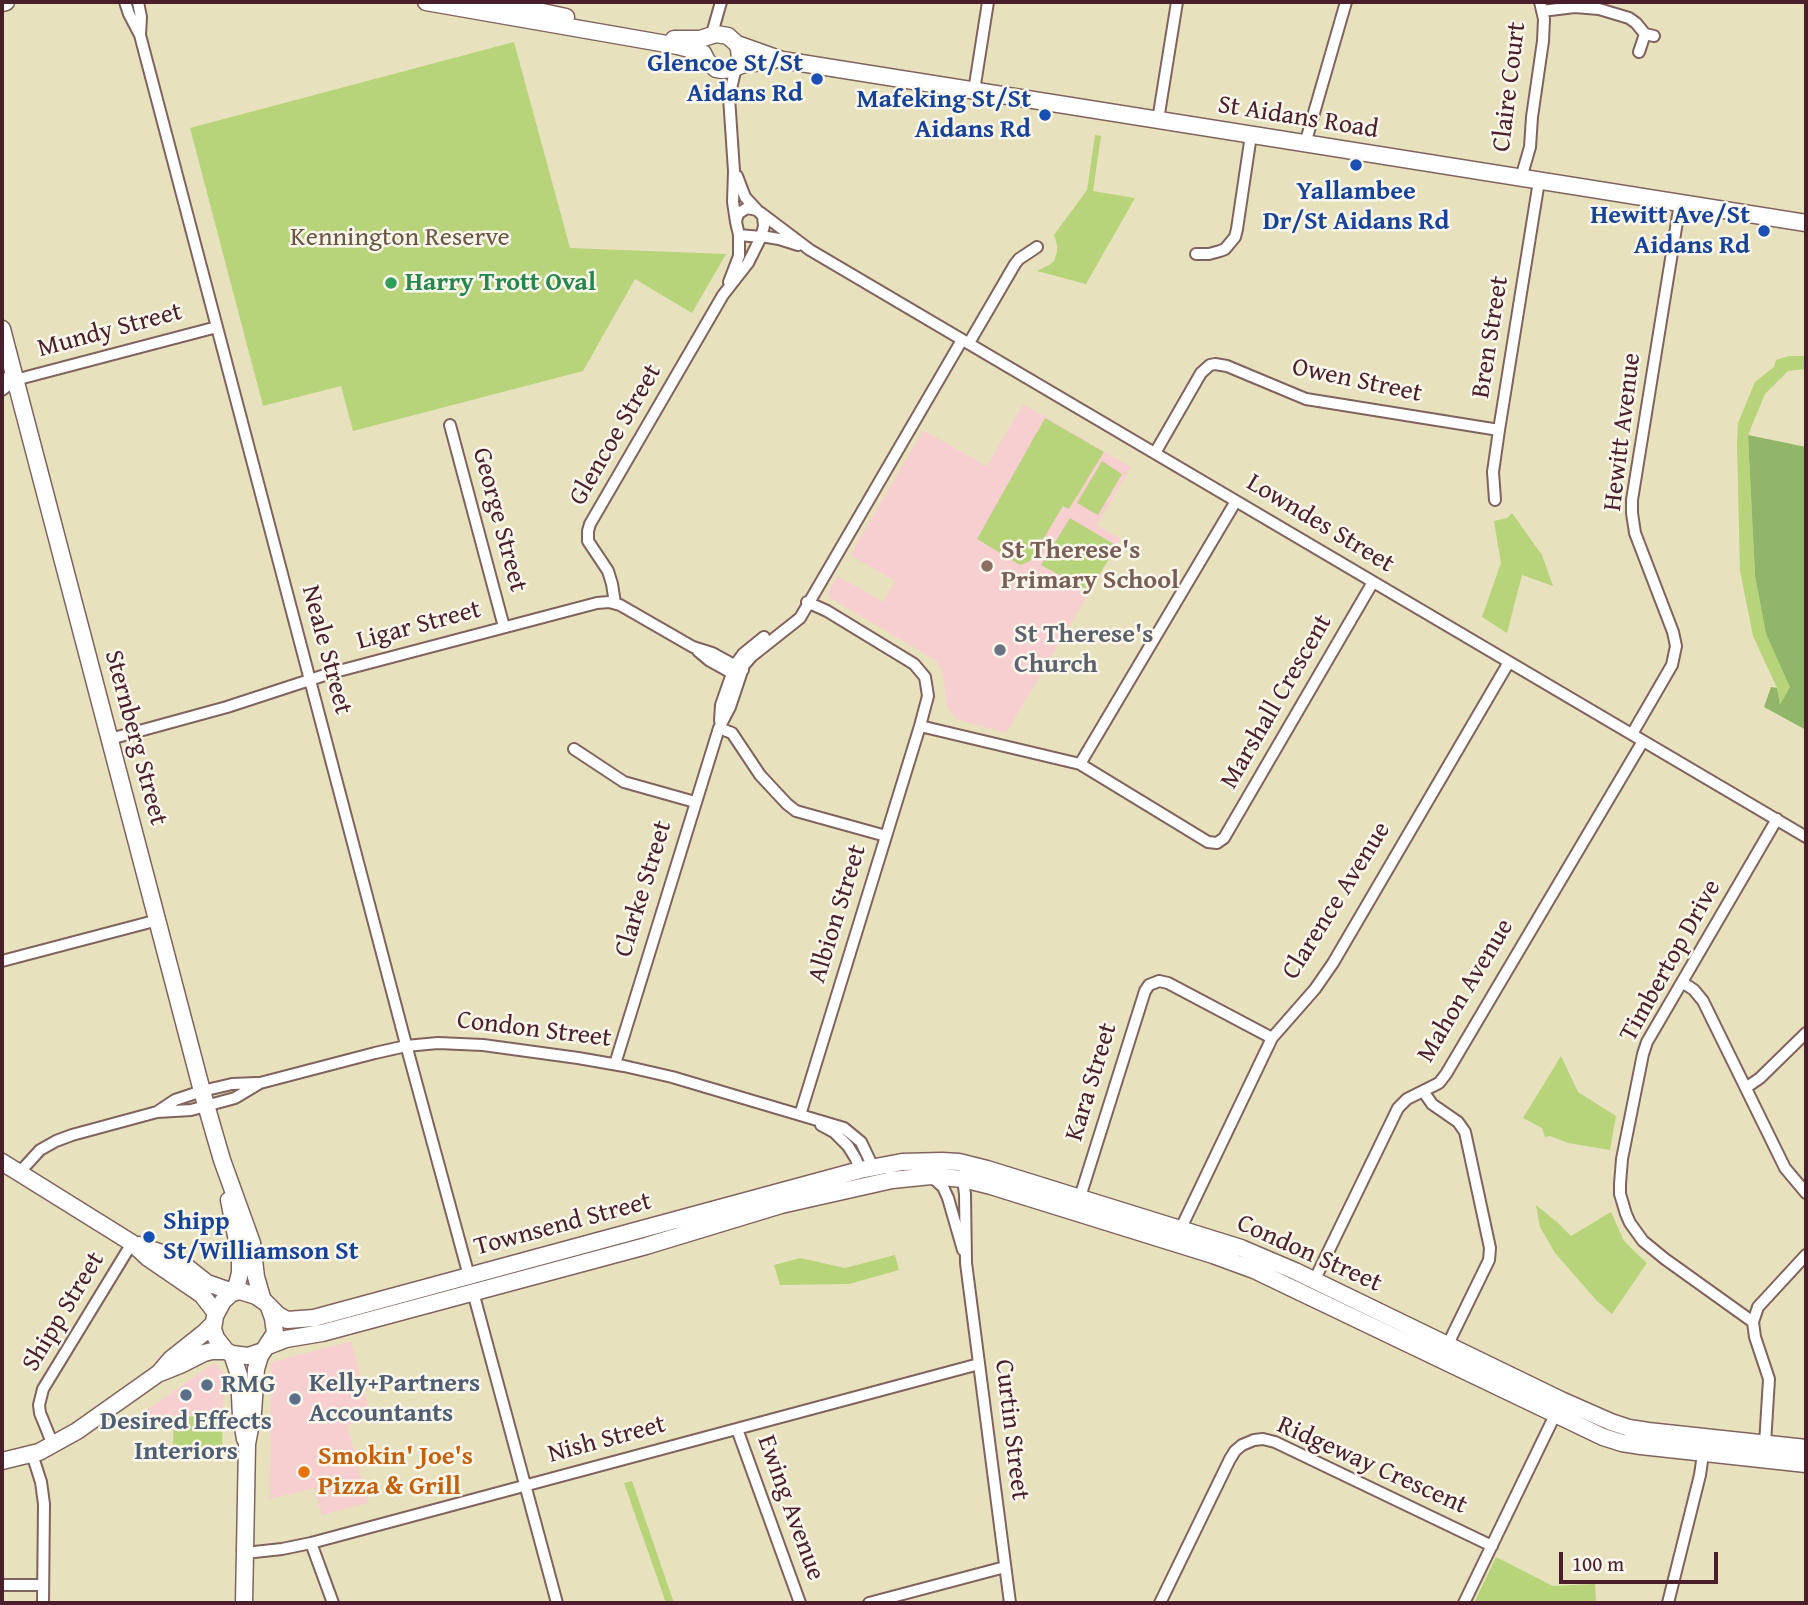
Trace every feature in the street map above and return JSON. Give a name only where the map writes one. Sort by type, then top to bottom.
[{"type":"main road","points":[[426,2],[519,9],[689,49],[712,65],[727,70],[737,66],[740,54],[733,40],[721,34],[690,40],[670,38],[519,9],[479,2]]},
{"type":"main road","points":[[710,37],[705,42],[703,51],[712,65]]},
{"type":"main road","name":"St Aidans Road","points":[[733,40],[782,60]]},
{"type":"main road","name":"St Aidans Road","points":[[737,66],[782,60],[1806,223]]},
{"type":"main road","name":"Sternberg Street","points":[[2,329],[6,383],[110,739],[204,1099],[222,1160],[252,1243],[256,1277],[266,1304]]},
{"type":"main road","name":"Sternberg Street","points":[[222,1160],[240,1256],[240,1273],[234,1292]]},
{"type":"main road","name":"Condon Street","points":[[866,1169],[917,1161],[960,1163],[1080,1197],[1254,1270],[1311,1288],[1447,1346],[1611,1422],[1764,1452],[1806,1464]]},
{"type":"main road","points":[[2,1162],[132,1243],[148,1258],[202,1295],[214,1318],[214,1333],[229,1353],[239,1375],[241,1416],[247,1444]]},
{"type":"main road","points":[[866,1169],[894,1171],[945,1168],[953,1170],[963,1180]]},
{"type":"main road","name":"Townsend Street","points":[[266,1349],[286,1339],[322,1333],[471,1284],[866,1169]]},
{"type":"main road","name":"Condon Street","points":[[871,1184],[931,1176],[963,1180],[1178,1236]]},
{"type":"main road","name":"Townsend Street","points":[[266,1304],[287,1320],[304,1320],[672,1238],[781,1205],[871,1184]]},
{"type":"main road","points":[[132,1243],[167,1255],[207,1283],[234,1292],[248,1293],[266,1304],[274,1322],[275,1333],[260,1356],[256,1370],[247,1444],[244,1603]]},
{"type":"main road","name":"Condon Street","points":[[1311,1288],[1555,1415],[1603,1437],[1622,1443],[1703,1454],[1806,1448]]},
{"type":"main road","points":[[2,1461],[32,1454],[54,1445],[159,1373],[171,1359],[205,1332],[223,1301],[234,1292]]},
{"type":"main road","points":[[159,1373],[212,1351],[248,1356],[266,1349]]},
{"type":"street","name":"Neale Street","points":[[125,2],[141,34]]},
{"type":"street","name":"Neale Street","points":[[138,2],[141,34],[217,327],[406,1046],[557,1603]]},
{"type":"street","points":[[710,37],[721,2]]},
{"type":"street","points":[[721,2],[733,40]]},
{"type":"street","points":[[974,91],[988,2]]},
{"type":"street","points":[[1158,121],[1177,2]]},
{"type":"street","points":[[1304,144],[1346,2]]},
{"type":"street","points":[[1541,6],[1599,9],[1629,18],[1650,35],[1639,52]]},
{"type":"street","name":"Claire Court","points":[[1521,178],[1530,147],[1543,41],[1541,6]]},
{"type":"street","points":[[712,65],[729,97]]},
{"type":"street","points":[[734,171],[745,197],[765,221],[761,237],[739,235],[733,202],[734,171],[729,97],[737,66]]},
{"type":"street","points":[[1196,254],[1220,251],[1235,237],[1251,135]]},
{"type":"street","name":"Bren Street","points":[[1495,500],[1493,472],[1539,181]]},
{"type":"street","name":"Hewitt Avenue","points":[[1632,734],[1672,665],[1676,646],[1635,533],[1632,513],[1634,486],[1680,203]]},
{"type":"street","points":[[736,222],[739,213],[747,208],[759,211]]},
{"type":"street","name":"Lowndes Street","points":[[759,211],[810,250],[1806,837]]},
{"type":"street","name":"Glencoe Street","points":[[724,294],[738,256],[739,235]]},
{"type":"street","name":"Lowndes Street","points":[[761,237],[810,250]]},
{"type":"street","name":"Glencoe Street","points":[[615,603],[610,578],[604,564],[589,545],[588,531],[724,294],[748,262],[761,237]]},
{"type":"street","name":"Clarke Street","points":[[615,1064],[719,728],[721,705],[737,671],[738,659],[807,603],[1015,264],[1019,258],[1037,247]]},
{"type":"street","name":"Mundy Street","points":[[6,383],[217,327]]},
{"type":"street","points":[[1155,453],[1201,373],[1210,365],[1207,353]]},
{"type":"street","name":"Owen Street","points":[[1210,365],[1227,366],[1306,399],[1499,430]]},
{"type":"street","name":"George Street","points":[[450,425],[504,627]]},
{"type":"street","points":[[1080,764],[1236,501]]},
{"type":"street","name":"Marshall Crescent","points":[[920,726],[1080,764],[1218,849],[1373,582]]},
{"type":"street","points":[[615,603],[694,647],[710,661],[737,671]]},
{"type":"street","name":"Ligar Street","points":[[110,739],[227,707],[310,679],[588,604],[615,603]]},
{"type":"street","points":[[807,603],[847,623],[909,660],[919,669],[925,677],[928,692],[920,726]]},
{"type":"street","name":"Clarence Avenue","points":[[1178,1236],[1272,1038],[1315,989],[1333,963],[1509,662]]},
{"type":"street","name":"Albion Street","points":[[800,1115],[920,726]]},
{"type":"street","points":[[719,728],[732,733],[760,775],[796,811],[886,836]]},
{"type":"street","name":"Mahon Avenue","points":[[1311,1288],[1398,1108],[1407,1099],[1439,1083],[1446,1074],[1643,741]]},
{"type":"street","points":[[574,749],[624,782],[695,803]]},
{"type":"street","name":"Timbertop Drive","points":[[1753,1322],[1643,1241],[1630,1223],[1620,1194],[1622,1160],[1644,1048],[1777,819]]},
{"type":"street","points":[[2,961],[158,920]]},
{"type":"street","points":[[1145,971],[1152,983],[1168,983],[1272,1038]]},
{"type":"street","points":[[1682,982],[1694,990],[1703,1001],[1786,1168],[1806,1193]]},
{"type":"street","name":"Kara Street","points":[[1080,1197],[1145,991],[1152,983]]},
{"type":"street","points":[[1747,1087],[1806,1033]]},
{"type":"street","name":"Condon Street","points":[[19,1173],[37,1152],[56,1141],[157,1112],[175,1100],[204,1099],[233,1084],[260,1083],[406,1046],[438,1043],[473,1045],[615,1064],[661,1074],[836,1125],[851,1132],[861,1142],[866,1169]]},
{"type":"street","points":[[1423,1091],[1432,1104],[1458,1122],[1465,1132],[1490,1248],[1489,1260],[1447,1346]]},
{"type":"street","name":"Curtin Street","points":[[931,1176],[943,1187],[948,1198],[966,1263]]},
{"type":"street","name":"Curtin Street","points":[[963,1180],[966,1263],[1010,1603]]},
{"type":"street","name":"Shipp Street","points":[[54,1445],[40,1413],[43,1389],[132,1243]]},
{"type":"street","points":[[1764,1452],[1769,1379],[1755,1337],[1753,1322],[1758,1307],[1806,1255]]},
{"type":"street","name":"Nish Street","points":[[245,1553],[311,1543],[979,1364]]},
{"type":"street","points":[[1464,1603],[1555,1415]]},
{"type":"street","name":"Ewing Avenue","points":[[737,1429],[800,1603]]},
{"type":"street","name":"Ridgeway Crescent","points":[[1160,1603],[1230,1459],[1242,1445],[1254,1440],[1275,1442],[1492,1546]]},
{"type":"street","points":[[32,1454],[41,1482],[44,1504],[43,1603]]},
{"type":"street","points":[[1668,1603],[1703,1454]]},
{"type":"street","points":[[311,1543],[333,1603]]},
{"type":"street","points":[[869,1603],[1005,1567]]},
{"type":"street","points":[[2,1585],[43,1585]]},
{"type":"shaded area","name":"St Therese's Primary School","points":[[1023,404],[1131,467],[1097,525],[1121,539],[1006,733],[956,719],[947,706],[943,674],[937,661],[830,598],[828,592],[838,576],[883,602],[895,581],[850,555],[923,430],[987,466]]},
{"type":"shaded area","points":[[351,1341],[371,1418],[347,1425],[368,1503],[322,1515],[314,1488],[270,1499],[271,1364]]},
{"type":"shaded area","points":[[214,1363],[224,1374],[223,1417],[140,1415]]},
{"type":"green space","name":"Kennington Reserve","points":[[514,42],[570,248],[726,254],[692,313],[635,279],[583,371],[353,431],[341,386],[263,406],[190,128]]},
{"type":"green space","points":[[1095,135],[1101,136],[1093,191],[1135,198],[1086,284],[1037,271],[1054,261],[1057,245],[1054,235],[1087,190]]},
{"type":"green space","points":[[1789,356],[1806,356],[1806,369],[1788,371],[1765,394],[1748,435],[1755,576],[1766,634],[1791,687],[1780,706],[1777,688],[1753,636],[1740,571],[1737,443],[1738,423],[1755,382],[1774,367],[1776,360]]},
{"type":"green space","points":[[1045,418],[1104,452],[1069,509],[1063,506],[1030,561],[1020,565],[977,539]]},
{"type":"green space","points":[[1748,435],[1806,447],[1806,730],[1764,707],[1771,687],[1777,688],[1780,705],[1790,687],[1766,634],[1755,576]]},
{"type":"green space","points":[[1102,461],[1122,474],[1098,515],[1077,503]]},
{"type":"green space","points":[[1512,513],[1542,555],[1553,586],[1522,575],[1507,633],[1482,617],[1501,563],[1494,521],[1507,518]]},
{"type":"green space","points":[[1070,518],[1117,546],[1089,591],[1041,565]]},
{"type":"green space","points":[[1561,1056],[1578,1092],[1616,1116],[1610,1150],[1545,1137],[1542,1128],[1523,1118]]},
{"type":"green space","points":[[1536,1205],[1571,1236],[1611,1212],[1623,1239],[1647,1263],[1612,1314],[1555,1253],[1540,1227]]},
{"type":"green space","points":[[895,1255],[899,1270],[849,1284],[780,1285],[774,1265],[800,1258],[845,1268]]},
{"type":"green space","points":[[174,1416],[223,1417],[222,1448],[173,1447]]},
{"type":"green space","points":[[632,1481],[674,1603],[666,1603],[624,1483]]},
{"type":"green space","points":[[1496,1557],[1553,1586],[1595,1584],[1596,1603],[1474,1603]]},
{"type":"place","name":"Glencoe St/St Aidans Rd","points":[[817,79]]},
{"type":"place","name":"Mafeking St/St Aidans Rd","points":[[1045,115]]},
{"type":"place","name":"Yallambee Dr/St Aidans Rd","points":[[1356,165]]},
{"type":"place","name":"Hewitt Ave/St Aidans Rd","points":[[1764,231]]},
{"type":"place","name":"Harry Trott Oval","points":[[391,283]]},
{"type":"place","name":"St Therese's Primary School","points":[[987,566]]},
{"type":"place","name":"St Therese's Church","points":[[1000,650]]},
{"type":"place","name":"Shipp St/Williamson St","points":[[149,1237]]},
{"type":"place","name":"RMG","points":[[207,1385]]},
{"type":"place","name":"Desired Effects Interiors","points":[[186,1395]]},
{"type":"place","name":"Kelly+Partners Accountants","points":[[295,1399]]},
{"type":"place","name":"Smokin' Joe's Pizza & Grill","points":[[304,1472]]}]
